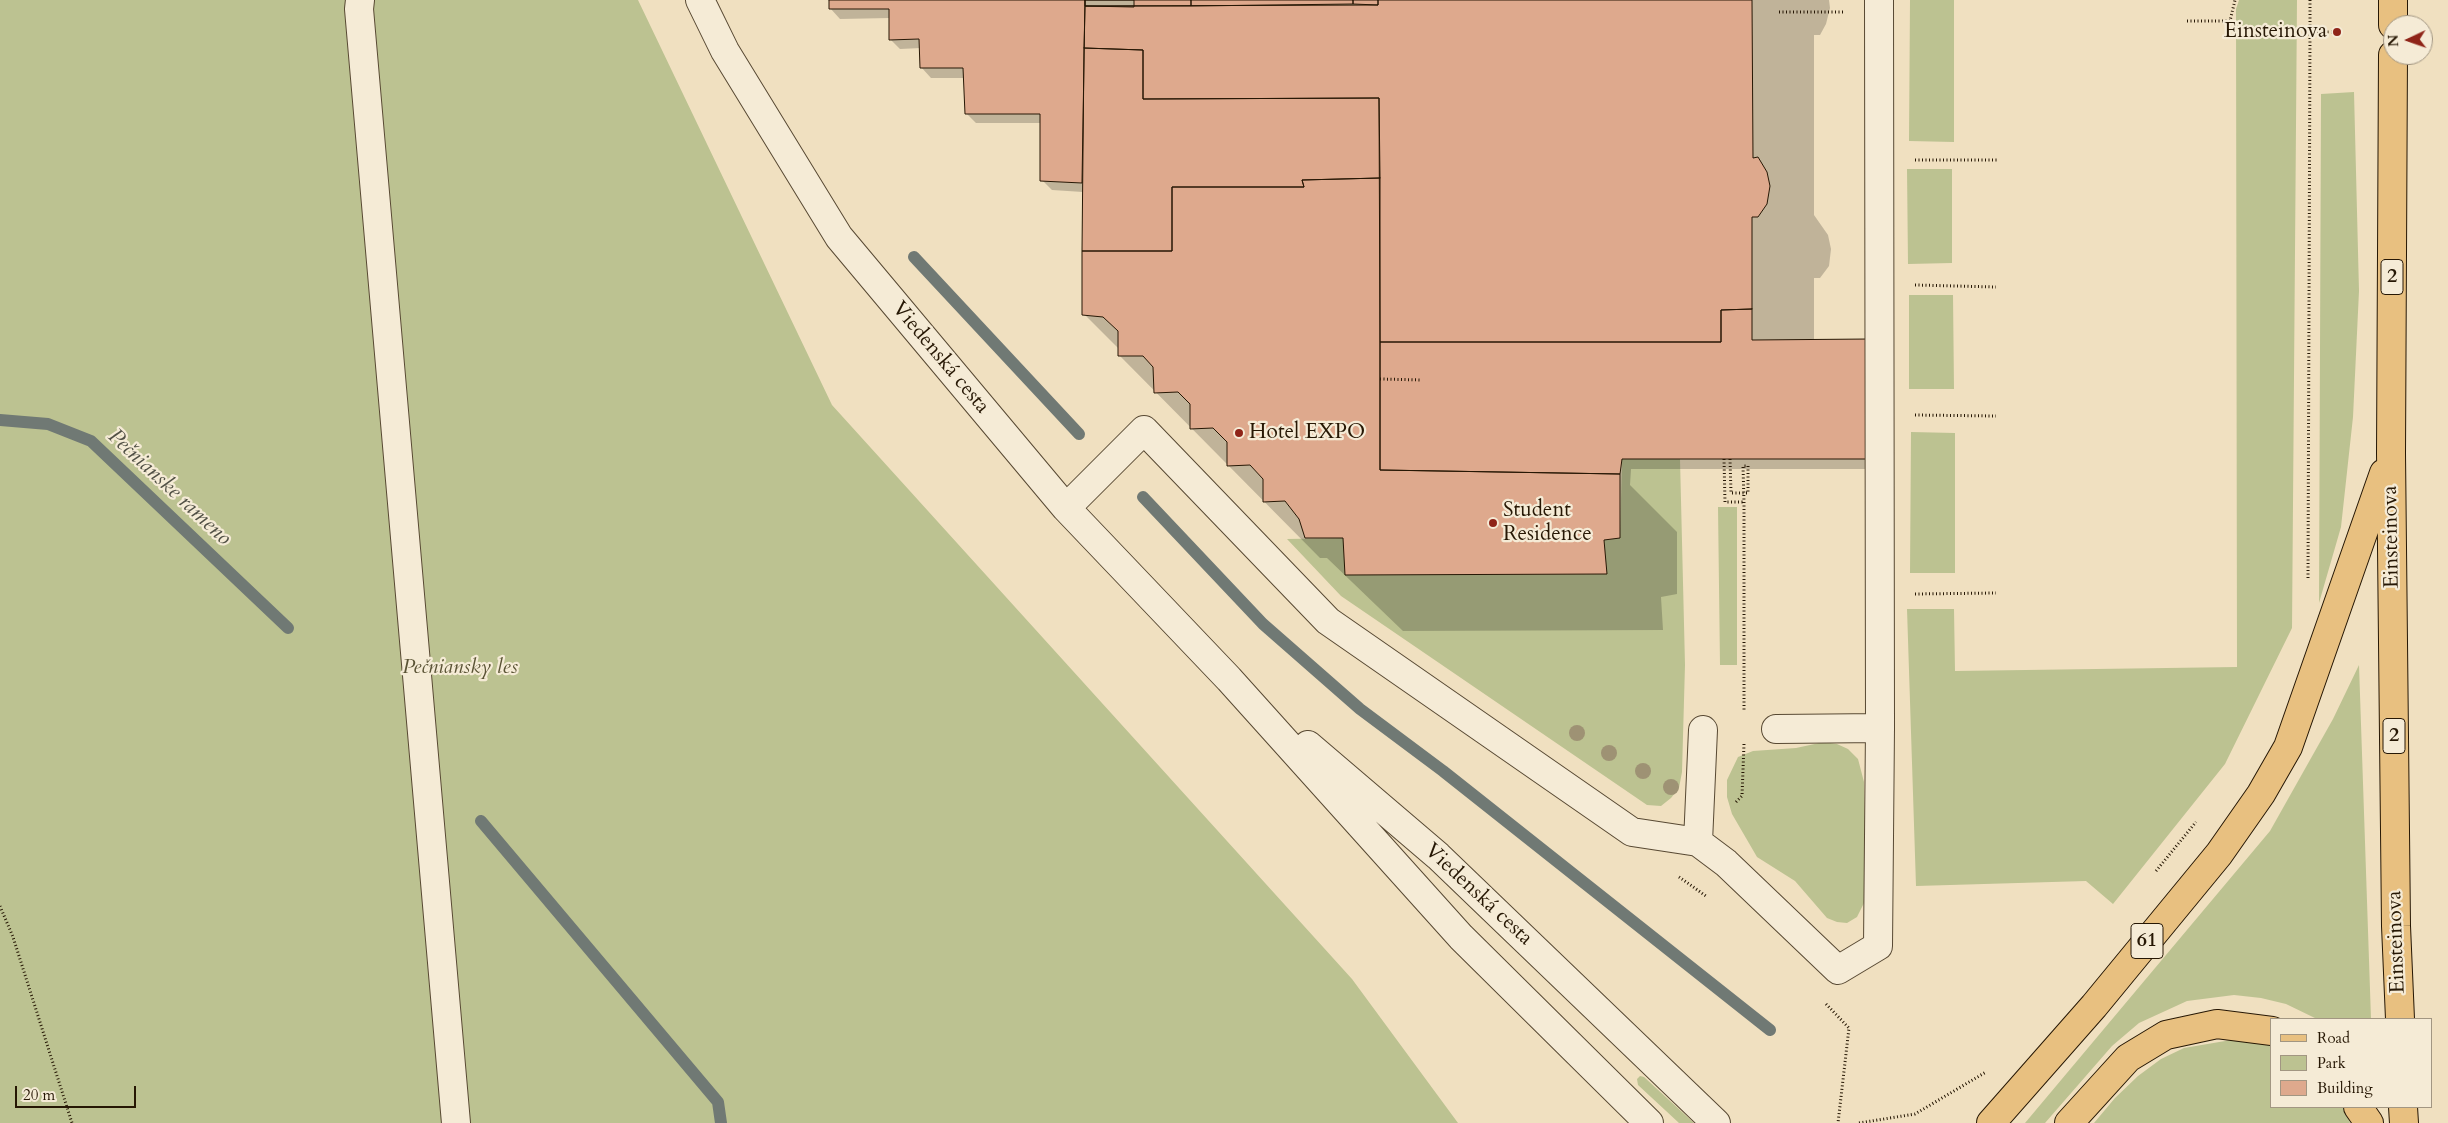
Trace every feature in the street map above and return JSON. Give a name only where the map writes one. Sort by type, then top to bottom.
[{"type":"main road","points":[[2393,0],[2393,15]]},
{"type":"main road","name":"Einsteinova","points":[[2393,65],[2391,453],[2396,926],[2400,1018]]},
{"type":"main road","name":"61","points":[[1991,1123],[2094,1006],[2219,854],[2288,748],[2391,453]]},
{"type":"main road","points":[[2069,1123],[2128,1058],[2166,1035],[2218,1024],[2270,1031]]},
{"type":"main road","points":[[2359,1108],[2369,1123]]},
{"type":"main road","points":[[2403,1108],[2404,1123]]},
{"type":"street","points":[[360,0],[359,9],[456,1123]]},
{"type":"street","name":"Viedenská cesta","points":[[700,0],[725,51],[839,237],[1066,508],[1229,679],[1461,937],[1649,1123]]},
{"type":"street","points":[[1066,508],[1144,430],[1328,621],[1632,832],[1698,842],[1726,863],[1838,970],[1878,946],[1880,728],[1879,6]]},
{"type":"street","name":"Viedenská cesta","points":[[1229,679],[1438,856],[1716,1123]]},
{"type":"street","points":[[1776,729],[1880,728]]},
{"type":"street","points":[[1698,842],[1703,730]]},
{"type":"path","points":[[2187,21],[2230,21],[2236,0]]},
{"type":"path","points":[[2308,588],[2310,0]]},
{"type":"path","points":[[1779,12],[1879,6]]},
{"type":"path","points":[[2310,32],[2337,32]]},
{"type":"path","points":[[1879,159],[1996,160]]},
{"type":"path","points":[[1879,284],[1996,287]]},
{"type":"path","points":[[1380,379],[1422,380]]},
{"type":"path","points":[[1880,414],[1996,416]]},
{"type":"path","points":[[1724,459],[1725,502],[1744,502]]},
{"type":"path","points":[[1730,459],[1731,493],[1740,493],[1748,493],[1748,466],[1743,466],[1743,475],[1743,484],[1743,493],[1744,502],[1744,720]]},
{"type":"path","points":[[1879,594],[1996,593]]},
{"type":"path","points":[[1731,807],[1742,796],[1744,739]]},
{"type":"path","points":[[2150,878],[2200,816]]},
{"type":"path","points":[[0,906],[13,937],[72,1123]]},
{"type":"path","points":[[1838,1123],[1849,1028]]},
{"type":"path","points":[[1859,1123],[1915,1114],[1994,1068]]},
{"type":"green space","name":"Pečniansky les","points":[[0,0],[638,0],[832,405],[1352,979],[1458,1123],[0,1123]]},
{"type":"green space","points":[[1910,0],[1954,0],[1954,142],[1909,141]]},
{"type":"green space","points":[[2239,0],[2297,0],[2292,628],[2225,764],[2113,904],[2086,881],[1916,886],[1907,609],[1954,609],[1955,671],[2237,667],[2236,9]]},
{"type":"green space","points":[[2354,92],[2359,291],[2353,417],[2341,527],[2319,603],[2321,94]]},
{"type":"green space","points":[[1907,169],[1952,169],[1952,263],[1908,264]]},
{"type":"green space","points":[[1909,295],[1953,295],[1954,389],[1909,389]]},
{"type":"green space","points":[[1911,432],[1955,433],[1955,573],[1910,573]]},
{"type":"green space","points":[[1622,459],[1680,459],[1685,665],[1682,772],[1679,788],[1661,806],[1647,805],[1341,596],[1287,539],[1343,538],[1346,575],[1606,574],[1604,540],[1620,538]]},
{"type":"green space","points":[[1718,507],[1737,507],[1737,665],[1720,665]]},
{"type":"green space","points":[[2359,665],[2371,1018],[2315,1018],[2286,1004],[2261,998],[2234,995],[2187,1001],[2139,1023],[2112,1046],[2045,1123],[2025,1123],[2270,831],[2333,719]]},
{"type":"green space","points":[[1824,742],[1837,744],[1848,749],[1858,759],[1864,782],[1866,899],[1857,917],[1847,923],[1827,918],[1795,881],[1757,857],[1732,814],[1727,797],[1727,780],[1738,757],[1753,751],[1796,748]]},
{"type":"green space","points":[[2231,1040],[2257,1040],[2270,1044],[2270,1108],[2343,1108],[2350,1123],[2094,1123],[2115,1098],[2138,1076],[2161,1059],[2184,1048]]},
{"type":"green space","points":[[1640,1076],[1644,1077],[1694,1123],[1679,1123],[1638,1085],[1637,1079]]},
{"type":"building","points":[[829,0],[1085,0],[1082,183],[1040,181],[1040,114],[965,114],[963,68],[920,68],[919,39],[889,40],[889,9],[829,9]]},
{"type":"building","points":[[1085,0],[1191,0],[1191,6],[1085,6]]},
{"type":"building","points":[[1085,0],[1134,0],[1134,7],[1085,6]]},
{"type":"building","points":[[1191,0],[1353,0],[1353,4],[1191,6]]},
{"type":"building","points":[[1353,0],[1378,0],[1378,5],[1353,4]]},
{"type":"building","points":[[1378,0],[1752,0],[1753,158],[1758,157],[1767,172],[1770,186],[1767,204],[1758,217],[1752,217],[1752,309],[1721,310],[1721,342],[1380,342],[1379,98],[1143,99],[1143,50],[1084,48],[1085,6],[1378,5]]},
{"type":"building","points":[[1084,48],[1143,50],[1143,99],[1379,98],[1380,178],[1302,180],[1304,187],[1172,187],[1172,251],[1082,251]]},
{"type":"building","points":[[1380,178],[1380,470],[1620,474],[1620,538],[1604,540],[1607,574],[1345,575],[1343,538],[1305,538],[1299,519],[1285,501],[1263,502],[1263,479],[1250,465],[1227,466],[1227,442],[1213,428],[1190,429],[1190,404],[1178,392],[1154,393],[1153,367],[1143,356],[1118,356],[1118,331],[1103,317],[1082,315],[1082,251],[1172,251],[1172,187],[1304,187],[1302,180]]},
{"type":"building","points":[[1752,309],[1752,340],[1869,339],[1868,459],[1622,459],[1620,474],[1380,470],[1380,342],[1721,342],[1721,310]]},
{"type":"waterway","points":[[914,257],[1079,434]]},
{"type":"waterway","name":"Pečnianske rameno","points":[[0,420],[48,424],[91,441],[288,628]]},
{"type":"waterway","points":[[1143,497],[1263,624],[1360,709],[1443,771],[1770,1030]]},
{"type":"waterway","points":[[481,821],[718,1102],[721,1123]]},
{"type":"place","name":"Einsteinova","points":[[2337,32]]},
{"type":"place","name":"Hotel EXPO","points":[[1239,433]]},
{"type":"place","name":"Student Residence","points":[[1493,523]]}]
